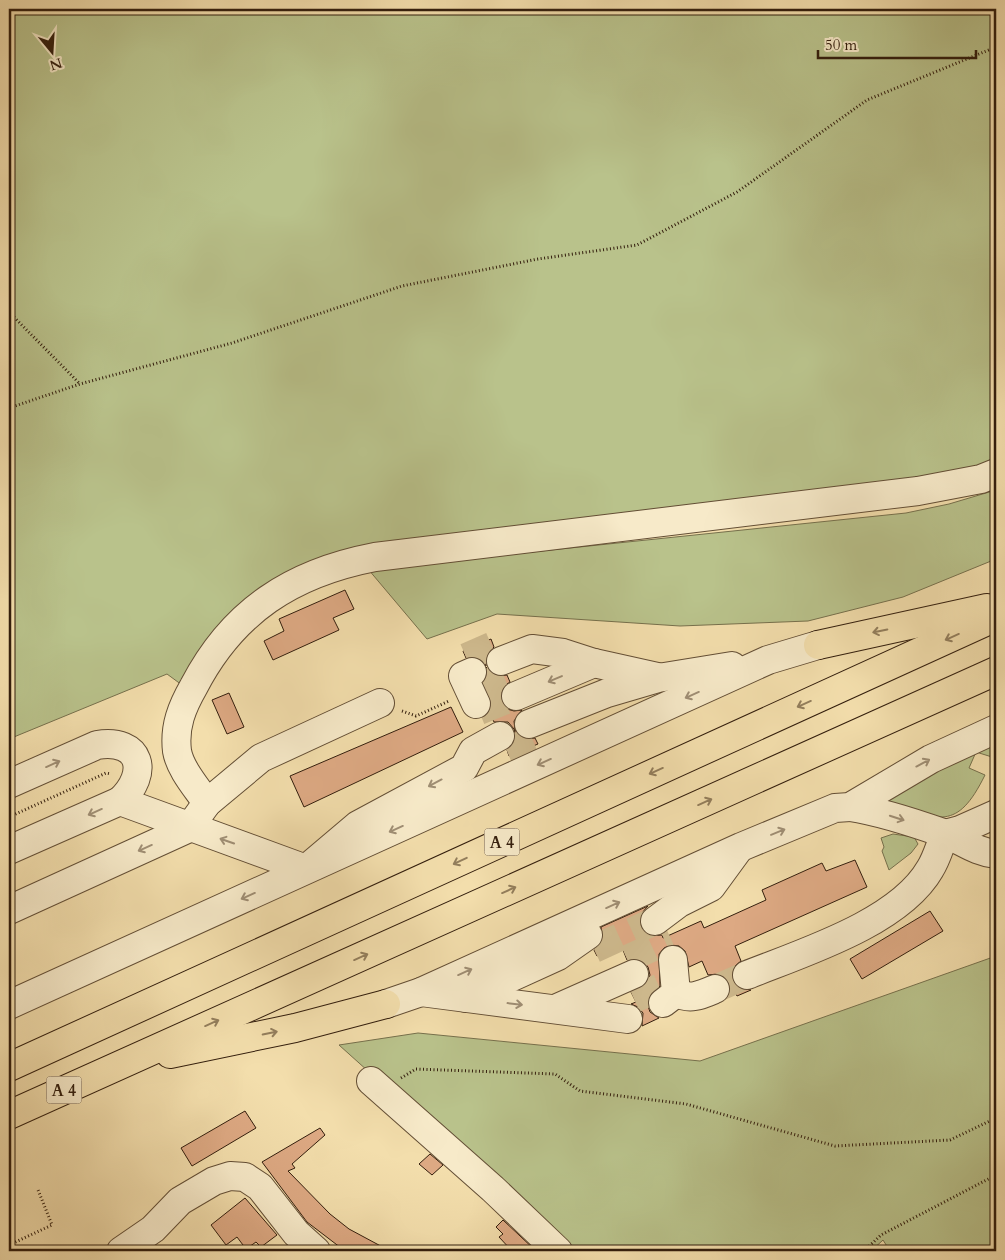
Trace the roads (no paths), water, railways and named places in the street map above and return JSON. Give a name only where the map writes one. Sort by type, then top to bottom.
[{"type":"highway","points":[[818,645],[996,606]]},
{"type":"highway","name":"A 4","points":[[9,1067],[996,617]]},
{"type":"highway","name":"A 4","points":[[9,1114],[996,672]]},
{"type":"highway","points":[[120,1065],[295,1028],[386,1004]]},
{"type":"street","points":[[207,804],[178,753],[176,730],[181,710],[205,664],[235,626],[276,593],[314,574],[346,563],[461,546],[918,492],[981,479],[996,473]]},
{"type":"street","points":[[515,693],[561,698],[607,693],[658,678],[768,660],[818,645]]},
{"type":"street","points":[[515,693],[532,649],[563,652],[594,663],[658,678]]},
{"type":"street","points":[[515,693],[563,652]]},
{"type":"street","points":[[9,1004],[768,660]]},
{"type":"street","points":[[515,693],[594,663]]},
{"type":"street","points":[[9,910],[189,828],[207,804],[261,758],[380,703]]},
{"type":"street","points":[[306,869],[358,825],[479,713]]},
{"type":"street","points":[[850,807],[931,759],[996,729]]},
{"type":"street","points":[[9,784],[104,744],[122,746],[131,753],[137,763],[135,784],[120,801],[9,850]]},
{"type":"street","points":[[137,763],[157,763],[178,753]]},
{"type":"street","points":[[120,801],[189,828],[306,869]]},
{"type":"street","points":[[386,1004],[421,992],[741,847],[835,808],[850,807],[879,812],[945,834],[976,850],[996,854]]},
{"type":"street","points":[[945,834],[960,830],[996,814]]},
{"type":"street","points":[[747,975],[852,932],[885,913],[916,888],[930,869],[945,834]]},
{"type":"street","points":[[715,989],[697,997],[685,997],[667,960],[679,903],[711,887],[741,847]]},
{"type":"street","points":[[466,998],[591,942]]},
{"type":"street","points":[[421,992],[555,1009],[596,1004],[631,988],[596,1004]]},
{"type":"street","points":[[378,1086],[493,1189],[558,1251]]},
{"type":"street","points":[[121,1251],[153,1229],[180,1201],[214,1180],[230,1176],[246,1177],[260,1187],[296,1233],[316,1251]]},
{"type":"tunnel","points":[[466,657],[494,645]]},
{"type":"tunnel","points":[[478,687],[507,675]]},
{"type":"tunnel","points":[[479,711],[516,696]]},
{"type":"tunnel","points":[[507,751],[536,739]]},
{"type":"tunnel","points":[[594,949],[655,921]]},
{"type":"tunnel","points":[[627,959],[671,939]]},
{"type":"tunnel","points":[[715,989],[747,975]]},
{"type":"tunnel","points":[[634,999],[670,983]]}]
